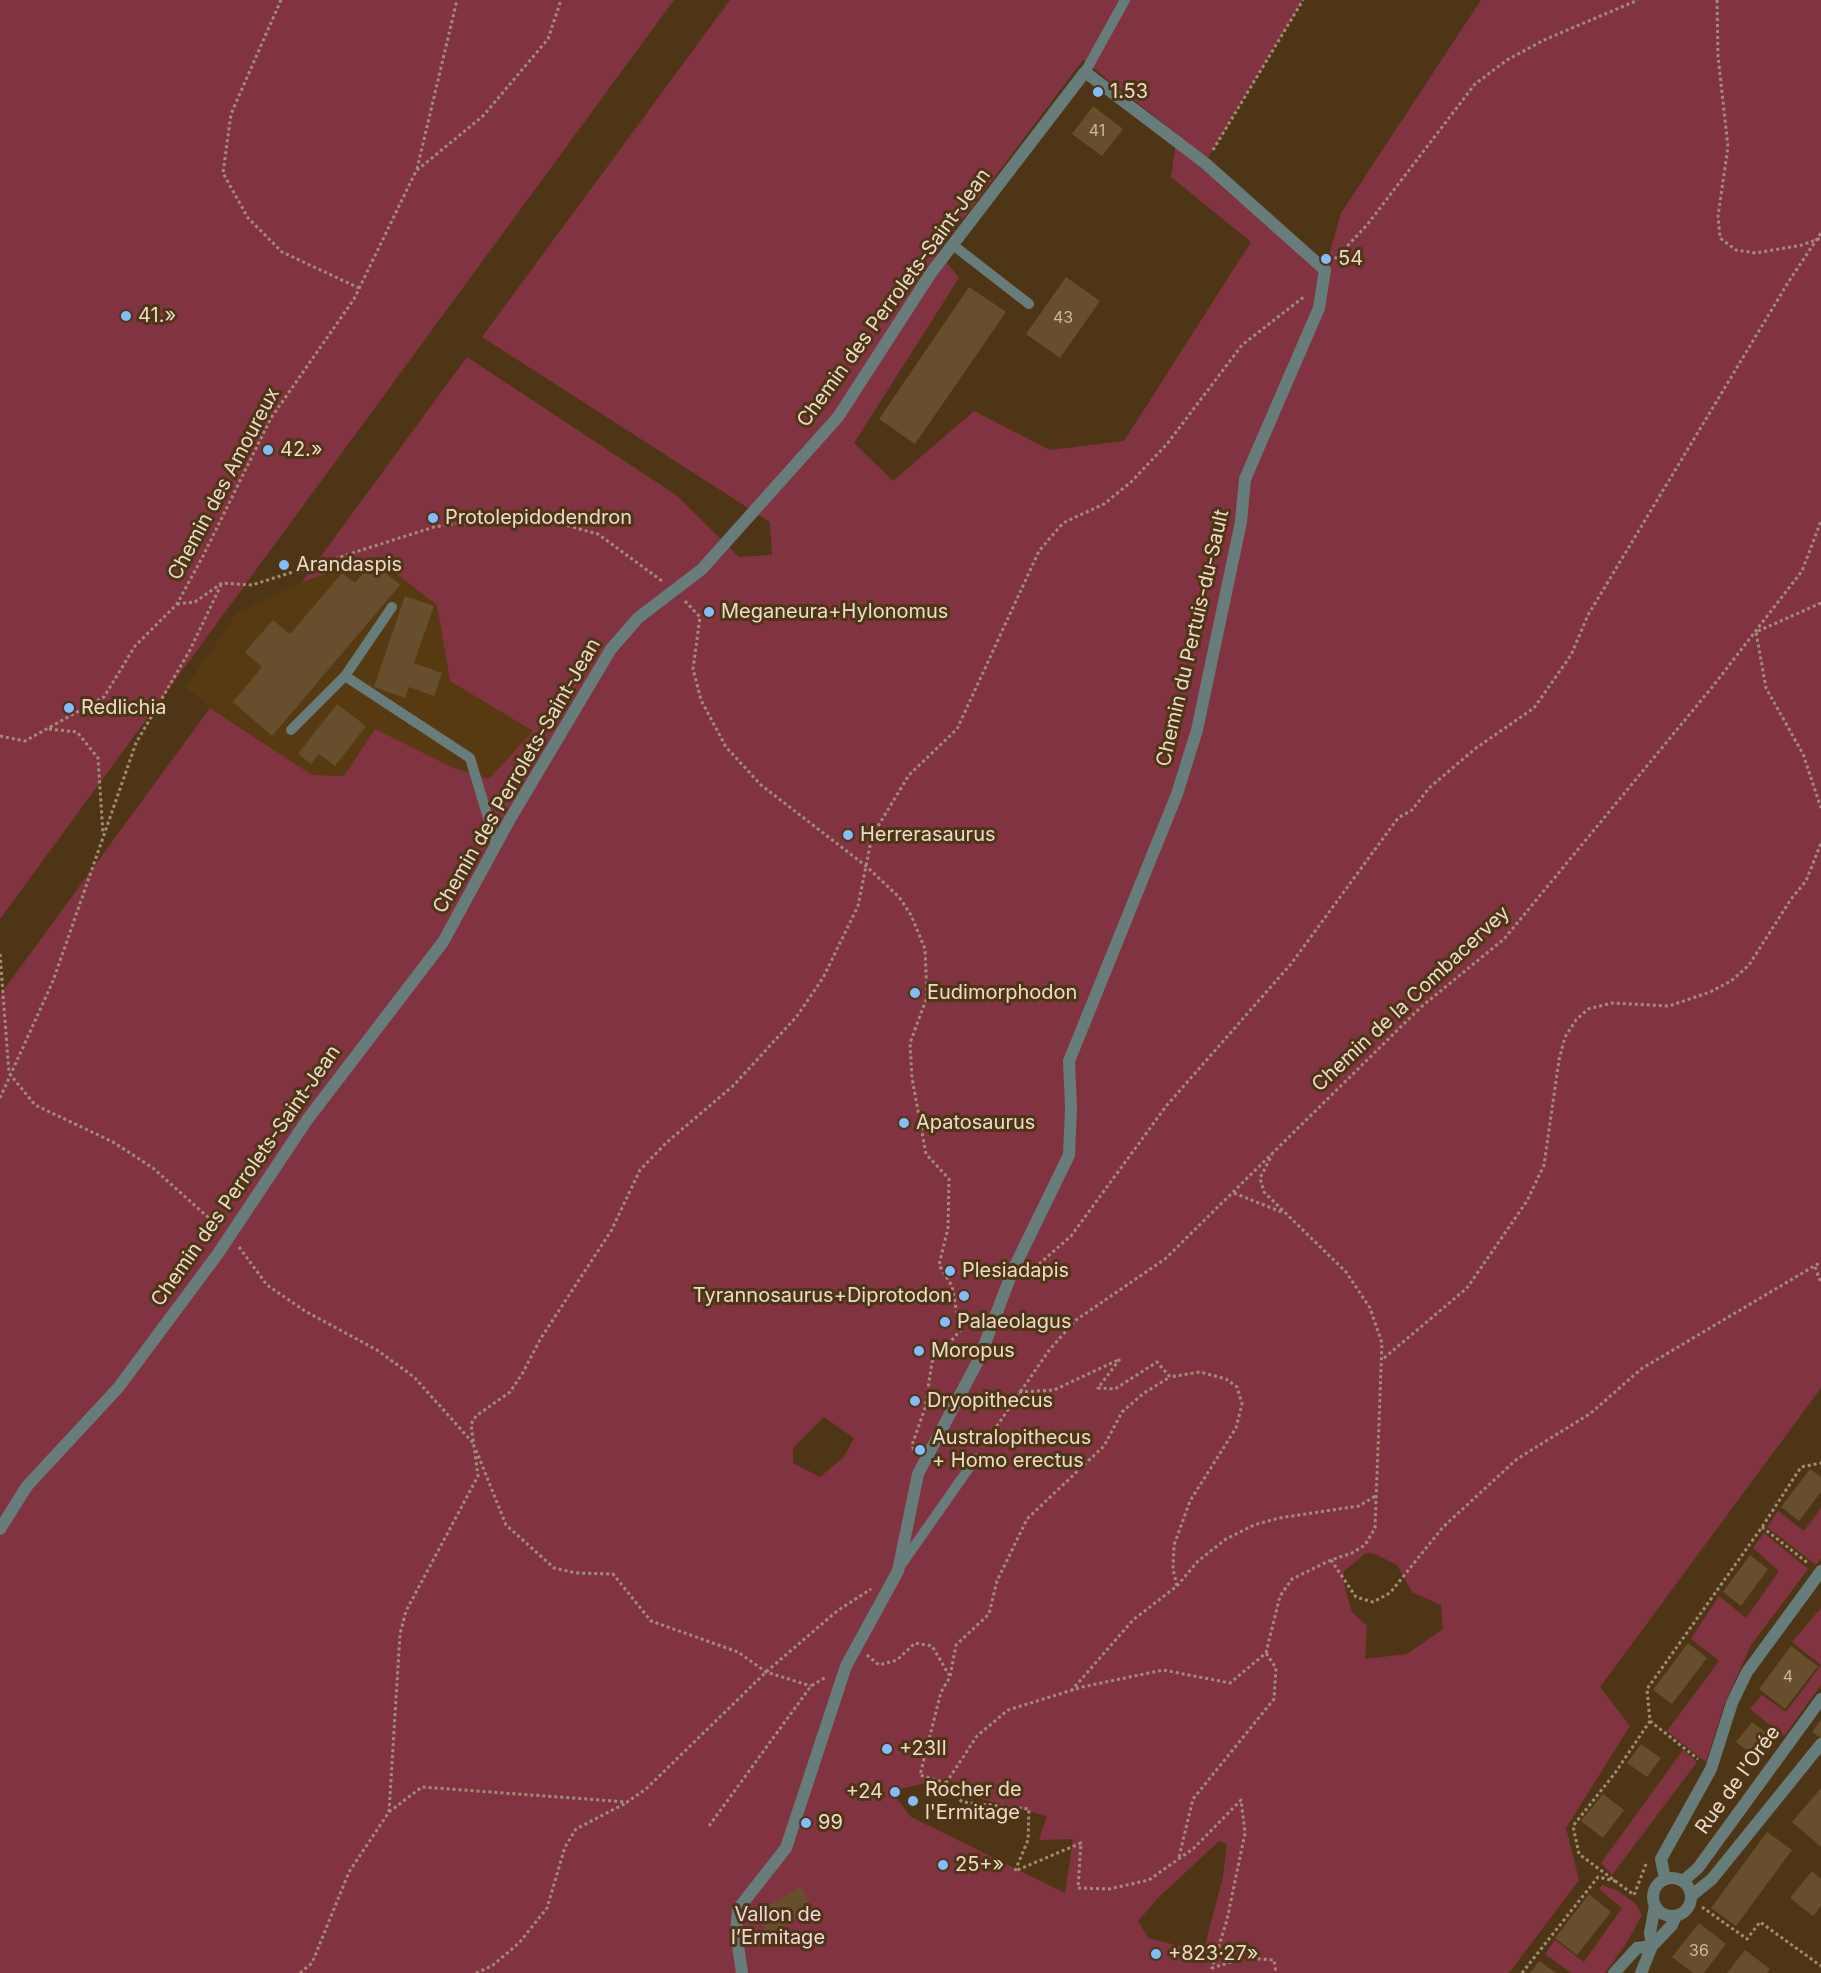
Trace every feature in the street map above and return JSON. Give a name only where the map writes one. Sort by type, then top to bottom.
[{"type":"street","points":[[1085,72],[1205,163],[1325,270]]},
{"type":"street","name":"Chemin des Perrolets-Saint-Jean","points":[[0,1529],[27,1486],[118,1388],[230,1236],[307,1120],[443,942],[496,844],[611,649],[638,618],[702,569],[838,417],[931,273],[1085,72]]},
{"type":"street","name":"Chemin du Pertuis-du-Sault","points":[[742,1973],[736,1932],[738,1909],[786,1848],[846,1666],[897,1571],[918,1474],[979,1359],[1013,1269],[1069,1155],[1071,1108],[1069,1061],[1090,1015],[1119,933],[1177,794],[1197,729],[1241,522],[1245,479],[1319,308],[1325,270]]},
{"type":"street","points":[[1665,1879],[1661,1859],[1711,1769],[1732,1703],[1747,1672],[1821,1572]]},
{"type":"street","name":"Rue de l'Orée","points":[[1683,1881],[1698,1868],[1821,1699]]},
{"type":"street","points":[[1641,1973],[1652,1946],[1672,1925],[1676,1916],[1686,1910],[1691,1896],[1705,1887],[1821,1744]]},
{"type":"street","points":[[1665,1879],[1683,1881],[1691,1896]]},
{"type":"street","points":[[1652,1946],[1650,1933],[1655,1905],[1653,1893],[1665,1879]]},
{"type":"street","points":[[1655,1905],[1664,1914],[1676,1916]]},
{"type":"street","points":[[1614,1973],[1637,1948],[1652,1946]]},
{"type":"lane","name":"Chemin des Perrolets-Saint-Jean","points":[[1085,72],[1125,0]]},
{"type":"lane","points":[[953,245],[1029,304]]},
{"type":"lane","points":[[291,730],[345,676],[392,607]]},
{"type":"lane","points":[[345,676],[470,758],[496,844]]},
{"type":"lane","name":"Chemin du Pertuis-du-Sault","points":[[897,1571],[976,1458]]},
{"type":"path","points":[[281,0],[231,114],[223,173],[248,218],[282,252],[359,288]]},
{"type":"path","points":[[416,171],[457,0]]},
{"type":"path","name":"Chemin des Amoureux","points":[[177,604],[271,418],[359,288],[416,171],[483,116],[548,39],[561,0]]},
{"type":"path","points":[[1205,163],[1303,0]]},
{"type":"path","points":[[389,1812],[400,1634],[406,1611],[478,1476],[471,1424],[476,1416],[510,1392],[522,1374],[541,1338],[610,1231],[640,1170],[666,1143],[734,1085],[797,1016],[823,978],[858,906],[872,836],[909,776],[957,729],[1039,551],[1063,523],[1104,504],[1131,482],[1167,444],[1242,345],[1304,297],[1325,270],[1367,225],[1475,84],[1507,60],[1544,40],[1638,0]]},
{"type":"path","points":[[1717,0],[1718,56],[1728,147],[1718,216],[1720,238],[1736,250],[1756,253],[1821,238]]},
{"type":"path","points":[[1022,1279],[1071,1236],[1167,1105],[1291,964],[1398,818],[1412,810],[1429,788],[1476,748],[1534,708],[1571,655],[1588,615],[1821,232]]},
{"type":"path","points":[[0,736],[25,741],[104,697],[135,646],[177,604],[195,602],[222,583],[252,585],[434,527],[525,514],[598,534],[675,590],[700,617],[693,669],[701,700],[726,747],[761,785],[866,866],[899,897],[911,915],[926,949],[927,997],[910,1043],[912,1078],[926,1154],[949,1179],[948,1228],[939,1264],[941,1272],[952,1286],[960,1331],[933,1362],[925,1408],[912,1445],[918,1474]]},
{"type":"path","name":"Chemin de la Combacervey","points":[[976,1458],[1050,1349],[1077,1320],[1165,1259],[1234,1194],[1286,1137],[1421,1007],[1504,939],[1756,632],[1802,571],[1821,521]]},
{"type":"path","points":[[0,1098],[9,1073],[53,981],[136,743],[190,650],[222,583]]},
{"type":"path","points":[[1821,603],[1756,632],[1766,688],[1803,754],[1821,808]]},
{"type":"path","points":[[48,729],[77,732],[98,758],[103,836]]},
{"type":"path","points":[[1384,1358],[1467,1288],[1527,1201],[1544,1165],[1558,1060],[1564,1037],[1576,1020],[1588,1009],[1612,1004],[1669,1006],[1710,992],[1731,981],[1749,964],[1791,899],[1806,881],[1821,843]]},
{"type":"path","points":[[0,954],[9,1073],[34,1105],[113,1142],[153,1168],[230,1236],[267,1286],[305,1311],[377,1350],[414,1377],[474,1444],[506,1525],[554,1568],[613,1574],[651,1621],[738,1652],[766,1672],[811,1686]]},
{"type":"path","points":[[946,1784],[977,1736],[1008,1710],[1071,1691],[1163,1670],[1230,1683],[1266,1653],[1280,1596],[1292,1580],[1365,1545],[1375,1528],[1384,1358],[1382,1343],[1370,1308],[1346,1272],[1264,1192],[1260,1178],[1271,1156],[1286,1137]]},
{"type":"path","points":[[1234,1194],[1285,1214]]},
{"type":"path","points":[[1331,1560],[1356,1597],[1373,1602],[1390,1593],[1443,1527],[1517,1460],[1591,1413],[1641,1369],[1821,1262]]},
{"type":"path","points":[[1815,1267],[1821,1283]]},
{"type":"path","points":[[1019,1392],[1054,1390],[1120,1359],[1098,1388],[1115,1389],[1156,1362],[1170,1377]]},
{"type":"path","points":[[1177,1586],[1173,1569],[1174,1545],[1191,1501],[1236,1428],[1242,1404],[1237,1387],[1226,1378],[1200,1372],[1170,1377],[1144,1393],[1122,1412],[1104,1446],[1027,1519],[997,1581],[989,1614],[956,1645],[950,1677],[941,1692],[920,1775],[946,1784],[963,1802],[1029,1809],[1028,1840],[1015,1871],[1081,1843],[1078,1888],[1109,1889],[1149,1880],[1194,1848],[1241,1800],[1245,1833],[1227,1920],[1212,1968],[1245,1958],[1264,1959],[1274,1960],[1276,1973]]},
{"type":"path","points":[[1661,1859],[1654,1857],[1648,1859],[1634,1895],[1579,1854],[1573,1826],[1615,1773],[1650,1721],[1647,1689],[1762,1527],[1801,1467],[1821,1463]]},
{"type":"path","points":[[1071,1691],[1133,1620],[1177,1586],[1198,1561],[1216,1546],[1254,1525],[1279,1518],[1359,1506],[1377,1495]]},
{"type":"path","points":[[1762,1527],[1821,1572]]},
{"type":"path","points":[[476,1973],[492,1966],[519,1943],[547,1908],[565,1846],[576,1829],[627,1802],[646,1789],[766,1672],[837,1611],[872,1588]]},
{"type":"path","points":[[858,1647],[879,1665],[897,1660],[915,1643],[932,1646],[950,1677]]},
{"type":"path","points":[[1179,1857],[1192,1799],[1274,1699],[1276,1668],[1266,1653]]},
{"type":"path","points":[[709,1826],[811,1686],[846,1666]]},
{"type":"path","points":[[1650,1721],[1711,1769]]},
{"type":"path","points":[[300,1973],[312,1963],[349,1872],[389,1812],[422,1787],[627,1802]]},
{"type":"path","points":[[1522,1973],[1598,1877],[1618,1882]]},
{"type":"path","points":[[1702,1907],[1747,1939],[1760,1922],[1821,1966]]},
{"type":"shaded area","points":[[376,558],[438,605],[450,681],[534,730],[489,779],[451,767],[344,776],[312,775],[210,708],[186,687],[237,613],[303,582]]},
{"type":"green space","points":[[0,0],[674,0],[0,919]]},
{"type":"green space","name":"Vallon de l’Ermitage","points":[[730,0],[1303,0],[1205,163],[1325,269],[1341,213],[1481,0],[1821,0],[1821,1388],[1600,1687],[1630,1726],[1566,1828],[1579,1880],[1509,1973],[0,1973],[0,995],[210,708],[312,775],[344,776],[375,729],[451,767],[489,779],[533,731],[450,681],[437,605],[376,558],[302,582],[467,357],[676,495],[739,557],[772,555],[770,522],[482,337]],"holes":[[[1083,60],[1177,134],[1171,177],[1251,242],[1124,441],[1050,450],[974,411],[893,481],[854,443],[959,278],[938,252]],[[824,1417],[854,1438],[843,1458],[820,1477],[793,1463],[793,1448]],[[1366,1553],[1375,1554],[1397,1565],[1412,1592],[1441,1605],[1443,1629],[1407,1654],[1365,1659],[1367,1626],[1352,1612],[1343,1580],[1344,1571]],[[948,1778],[962,1794],[1047,1816],[1039,1840],[1073,1839],[1065,1893],[911,1817],[891,1791]],[[1219,1841],[1227,1844],[1223,1877],[1205,1945],[1195,1950],[1148,1938],[1138,1921],[1159,1897]]]},
{"type":"green space","points":[[1821,1508],[1821,1558],[1816,1565],[1767,1527],[1778,1511],[1804,1531]]},
{"type":"green space","points":[[1764,1533],[1808,1569],[1751,1645],[1724,1705],[1706,1762],[1667,1731],[1719,1661],[1691,1639],[1719,1596],[1746,1618],[1779,1571],[1753,1548]]},
{"type":"green space","points":[[1821,1608],[1821,1665],[1792,1642]]},
{"type":"green space","points":[[1821,1665],[1821,1685],[1784,1736],[1750,1709],[1762,1695],[1786,1712]]},
{"type":"green space","points":[[1683,1750],[1697,1762],[1612,1875],[1601,1863]]},
{"type":"green space","points":[[1602,1885],[1618,1891],[1636,1904],[1642,1915],[1626,1944],[1605,1973],[1571,1973],[1545,1954],[1555,1940],[1584,1962],[1622,1908],[1599,1889]]},
{"type":"building","points":[[1093,106],[1123,129],[1102,156],[1072,134]]},
{"type":"building","points":[[1066,277],[1100,301],[1060,358],[1026,334]]},
{"type":"building","points":[[969,287],[1006,312],[915,444],[879,419]]},
{"type":"building","points":[[373,562],[400,585],[272,736],[233,702],[262,667],[245,652],[273,620],[290,634],[342,573],[355,583]]},
{"type":"building","points":[[405,596],[434,606],[414,663],[442,673],[434,696],[409,687],[405,698],[374,687]]},
{"type":"building","points":[[337,704],[366,726],[335,766],[319,754],[311,764],[298,754]]},
{"type":"building","points":[[1810,1469],[1821,1477],[1821,1492],[1799,1521],[1781,1507]]},
{"type":"building","points":[[1750,1555],[1768,1569],[1741,1606],[1723,1592]]},
{"type":"building","points":[[1688,1643],[1707,1658],[1672,1704],[1653,1690]]},
{"type":"building","points":[[1791,1646],[1818,1666],[1785,1709],[1759,1689]]},
{"type":"building","points":[[1821,1720],[1821,1738],[1812,1732]]},
{"type":"building","points":[[1752,1722],[1775,1739],[1758,1759],[1736,1742]]},
{"type":"building","points":[[1641,1744],[1661,1758],[1647,1777],[1627,1763]]},
{"type":"building","points":[[1821,1788],[1821,1847],[1792,1822]]},
{"type":"building","points":[[1603,1794],[1624,1810],[1603,1838],[1581,1821]]},
{"type":"building","points":[[1767,1832],[1792,1850],[1736,1926],[1711,1908]]},
{"type":"building","points":[[1812,1871],[1821,1879],[1821,1906],[1813,1916],[1790,1898]]},
{"type":"building","points":[[801,1887],[813,1910],[768,1934],[756,1912]]},
{"type":"building","points":[[1589,1894],[1611,1912],[1577,1955],[1555,1938]]},
{"type":"building","points":[[1699,1923],[1726,1944],[1704,1973],[1693,1973],[1672,1957]]},
{"type":"building","points":[[1745,1950],[1770,1969],[1767,1973],[1727,1973]]},
{"type":"building","points":[[1539,1961],[1556,1973],[1530,1973]]},
{"type":"place","name":"1.53","points":[[1098,92]]},
{"type":"place","name":"54","points":[[1326,259]]},
{"type":"place","name":"41.»","points":[[126,316]]},
{"type":"place","name":"42.»","points":[[268,450]]},
{"type":"place","name":"Protolepidodendron","points":[[433,518]]},
{"type":"place","name":"Arandaspis","points":[[284,565]]},
{"type":"place","name":"Meganeura+Hylonomus","points":[[709,612]]},
{"type":"place","name":"Redlichia","points":[[69,708]]},
{"type":"place","name":"Herrerasaurus","points":[[848,835]]},
{"type":"place","name":"Eudimorphodon","points":[[915,993]]},
{"type":"place","name":"Apatosaurus","points":[[904,1123]]},
{"type":"place","name":"Plesiadapis","points":[[950,1271]]},
{"type":"place","name":"Tyrannosaurus+Diprotodon","points":[[964,1296]]},
{"type":"place","name":"Palaeolagus","points":[[945,1322]]},
{"type":"place","name":"Moropus","points":[[919,1351]]},
{"type":"place","name":"Dryopithecus","points":[[915,1401]]},
{"type":"place","name":"Australopithecus + Homo erectus","points":[[920,1450]]},
{"type":"place","name":"+23II","points":[[887,1749]]},
{"type":"place","name":"+24","points":[[895,1792]]},
{"type":"place","name":"Rocher de l'Ermitage","points":[[913,1801]]},
{"type":"place","name":"99","points":[[806,1823]]},
{"type":"place","name":"25+»","points":[[943,1865]]},
{"type":"place","name":"+823·27»","points":[[1156,1954]]}]
